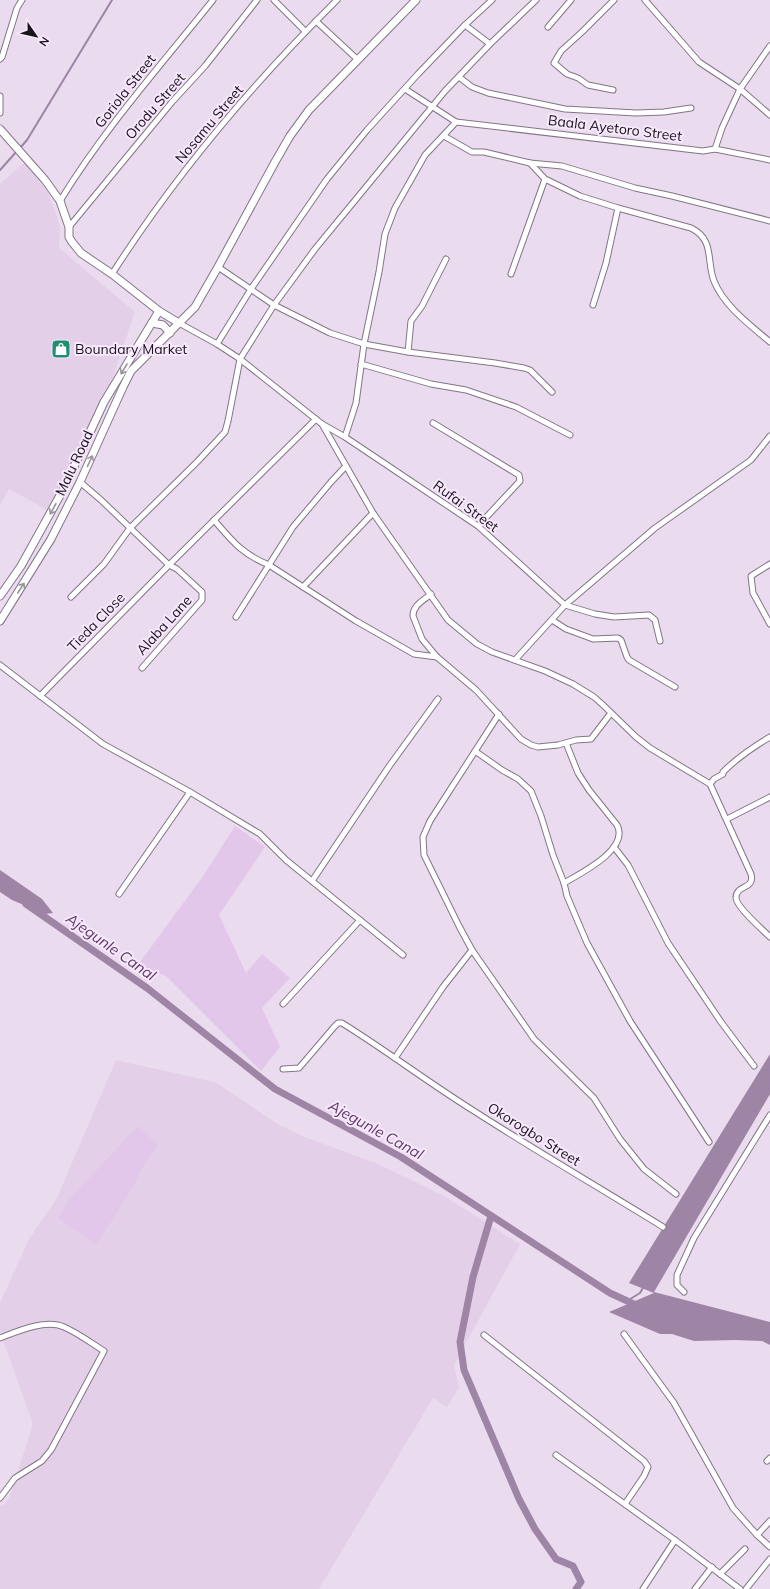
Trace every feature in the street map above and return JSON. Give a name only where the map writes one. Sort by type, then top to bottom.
[{"type":"main road","name":"Malu Road","points":[[0,620],[51,539],[73,497],[131,372],[144,357],[195,307],[290,136],[309,110],[416,0]]},
{"type":"main road","points":[[0,129],[31,164],[60,201],[69,227],[69,237],[82,253],[112,274],[160,312],[181,321]]},
{"type":"main road","name":"Malu Road","points":[[0,596],[21,566],[64,490],[104,402],[160,312]]},
{"type":"main road","points":[[152,323],[163,325],[170,333]]},
{"type":"main road","points":[[64,490],[73,497]]},
{"type":"street","points":[[0,59],[17,8],[22,0]]},
{"type":"street","name":"Goriola Street","points":[[60,201],[74,178],[113,126],[213,0]]},
{"type":"street","name":"Orodu Street","points":[[69,227],[172,102],[206,66],[257,0]]},
{"type":"street","points":[[274,0],[305,31]]},
{"type":"street","name":"Nosamu Street","points":[[112,274],[136,237],[192,161],[305,31],[337,0]]},
{"type":"street","points":[[217,344],[251,289],[327,179],[367,130],[466,25],[492,0]]},
{"type":"street","points":[[71,597],[104,564],[130,528],[225,432],[240,359],[274,305],[314,249],[459,77],[490,44],[536,0]]},
{"type":"street","points":[[548,27],[571,0]]},
{"type":"street","points":[[614,0],[582,32],[560,51],[554,63],[567,74],[578,78],[588,85],[614,90]]},
{"type":"street","points":[[645,0],[699,62],[740,89],[770,114]]},
{"type":"street","points":[[316,21],[357,59]]},
{"type":"street","points":[[466,25],[490,44]]},
{"type":"street","points":[[715,150],[722,128],[740,89],[770,46]]},
{"type":"street","points":[[459,77],[472,87],[488,93],[565,109],[636,113],[664,112],[691,108]]},
{"type":"street","points":[[345,437],[356,403],[364,344],[387,227],[395,208],[425,155],[456,122],[405,89]]},
{"type":"street","points":[[0,96],[0,113]]},
{"type":"street","name":"Baala Ayetoro Street","points":[[456,122],[703,151],[715,150],[770,160]]},
{"type":"street","points":[[444,136],[472,152],[484,152],[530,163],[562,166],[635,188],[770,221]]},
{"type":"street","points":[[530,163],[545,179],[580,196],[691,228],[699,232],[706,241],[713,280],[720,295],[754,329],[770,342]]},
{"type":"street","points":[[511,274],[545,179]]},
{"type":"street","points":[[593,305],[606,263],[618,208]]},
{"type":"street","points":[[408,352],[411,321],[425,300],[446,259]]},
{"type":"street","points":[[218,267],[274,305],[330,333],[364,344],[408,352],[524,368],[534,373],[552,392]]},
{"type":"street","points":[[181,321],[240,359],[322,424],[373,513],[448,620],[464,635],[492,652],[545,671],[573,684],[603,704],[636,737],[650,748],[710,784],[751,874],[752,879],[750,883],[739,891],[736,896],[736,900],[770,937]]},
{"type":"street","points":[[362,364],[431,384],[466,390],[516,407],[570,435]]},
{"type":"street","name":"Tieda Close","points":[[40,696],[169,564],[316,419]]},
{"type":"street","name":"Rufai Street","points":[[322,424],[345,437],[478,526],[566,605]]},
{"type":"street","points":[[433,424],[519,475],[520,481],[478,526]]},
{"type":"street","points":[[515,660],[566,605],[656,528],[752,460],[770,436]]},
{"type":"street","points":[[236,617],[293,527],[346,466]]},
{"type":"street","name":"Alaba Lane","points":[[80,482],[169,564],[202,592],[202,600],[142,668]]},
{"type":"street","points":[[303,586],[373,513]]},
{"type":"street","points":[[214,520],[243,552],[269,565],[356,621],[414,654],[437,657]]},
{"type":"street","points":[[770,564],[751,576],[753,593],[770,624]]},
{"type":"street","points":[[431,594],[414,608],[413,616],[422,639],[437,657],[476,690],[521,739],[538,747],[576,740],[591,739],[611,713]]},
{"type":"street","points":[[566,605],[594,614],[614,617],[649,614],[654,620],[660,642]]},
{"type":"street","points":[[552,620],[566,629],[593,639],[618,638],[622,640],[629,660],[675,687]]},
{"type":"street","points":[[0,665],[103,744],[190,792],[260,834],[286,860],[403,955]]},
{"type":"street","points":[[312,881],[390,765],[438,699]]},
{"type":"street","points":[[499,714],[430,821],[423,837],[424,855],[472,950],[534,1038],[594,1098],[620,1139],[644,1169],[676,1194]]},
{"type":"street","points":[[710,784],[714,779],[723,774],[733,762],[756,745],[770,737]]},
{"type":"street","points":[[564,883],[596,865],[614,848],[621,836],[620,830],[582,778],[566,743]]},
{"type":"street","points":[[475,751],[518,779],[531,791],[564,883],[567,896],[587,943],[630,1021],[709,1142]]},
{"type":"street","points":[[119,894],[190,792]]},
{"type":"street","points":[[727,819],[770,797]]},
{"type":"street","points":[[614,848],[628,865],[668,943],[754,1066]]},
{"type":"street","points":[[283,1004],[360,920]]},
{"type":"street","points":[[395,1058],[442,987],[472,950]]},
{"type":"street","name":"Okorogbo Street","points":[[283,1068],[296,1069],[302,1066],[338,1023],[342,1023],[474,1112],[663,1227]]},
{"type":"street","points":[[684,1292],[677,1285],[677,1275],[694,1238],[770,1115]]},
{"type":"street","points":[[0,1338],[26,1328],[52,1324],[63,1327],[104,1351],[51,1450],[42,1461],[15,1478],[0,1498]]},
{"type":"street","points":[[624,1334],[674,1403],[733,1508],[757,1535],[770,1546]]},
{"type":"street","points":[[484,1336],[644,1462],[648,1467],[644,1476],[625,1504]]},
{"type":"street","points":[[556,1455],[675,1540],[740,1589]]},
{"type":"street","points":[[757,1535],[770,1521]]},
{"type":"street","points":[[643,1589],[675,1540]]},
{"type":"street","points":[[720,1574],[745,1549]]},
{"type":"street","points":[[746,1589],[770,1559]]},
{"type":"street","points":[[695,1589],[712,1567]]},
{"type":"shaded area","name":"Boundary Market","points":[[25,162],[48,193],[60,227],[59,248],[135,312],[107,394],[49,511],[9,489],[0,505],[0,184]]},
{"type":"shaded area","points":[[235,826],[265,847],[219,915],[246,973],[262,954],[290,978],[262,1008],[280,1047],[261,1071],[166,976],[138,965],[203,876]]},
{"type":"shaded area","points":[[0,870],[42,899],[53,913],[45,914],[12,900],[0,892]]},
{"type":"shaded area","points":[[770,1054],[770,1094],[654,1292],[770,1322],[770,1345],[762,1341],[694,1341],[672,1334],[660,1334],[609,1312],[654,1293],[629,1283]]},
{"type":"shaded area","points":[[116,1060],[215,1082],[279,1125],[305,1137],[378,1164],[444,1196],[520,1244],[454,1365],[459,1388],[447,1407],[433,1398],[319,1589],[0,1589],[0,1506],[5,1504],[10,1496],[33,1424],[0,1332],[0,1303],[29,1239],[57,1198]]},
{"type":"shaded area","points":[[138,1126],[158,1145],[140,1171],[137,1181],[96,1245],[58,1218],[68,1201]]},
{"type":"waterway","points":[[20,148],[27,140],[112,0]]},
{"type":"waterway","points":[[0,170],[17,151]]},
{"type":"waterway","name":"Ajegunle Canal","points":[[26,904],[147,988],[275,1089],[401,1157],[610,1293],[638,1306]]},
{"type":"waterway","points":[[491,1216],[473,1277],[460,1342],[464,1370],[519,1499],[535,1529],[556,1559],[573,1566],[581,1582],[576,1589]]},
{"type":"waterway","points":[[627,1301],[640,1293],[644,1286]]},
{"type":"place","name":"Boundary Market","points":[[61,349]]}]
